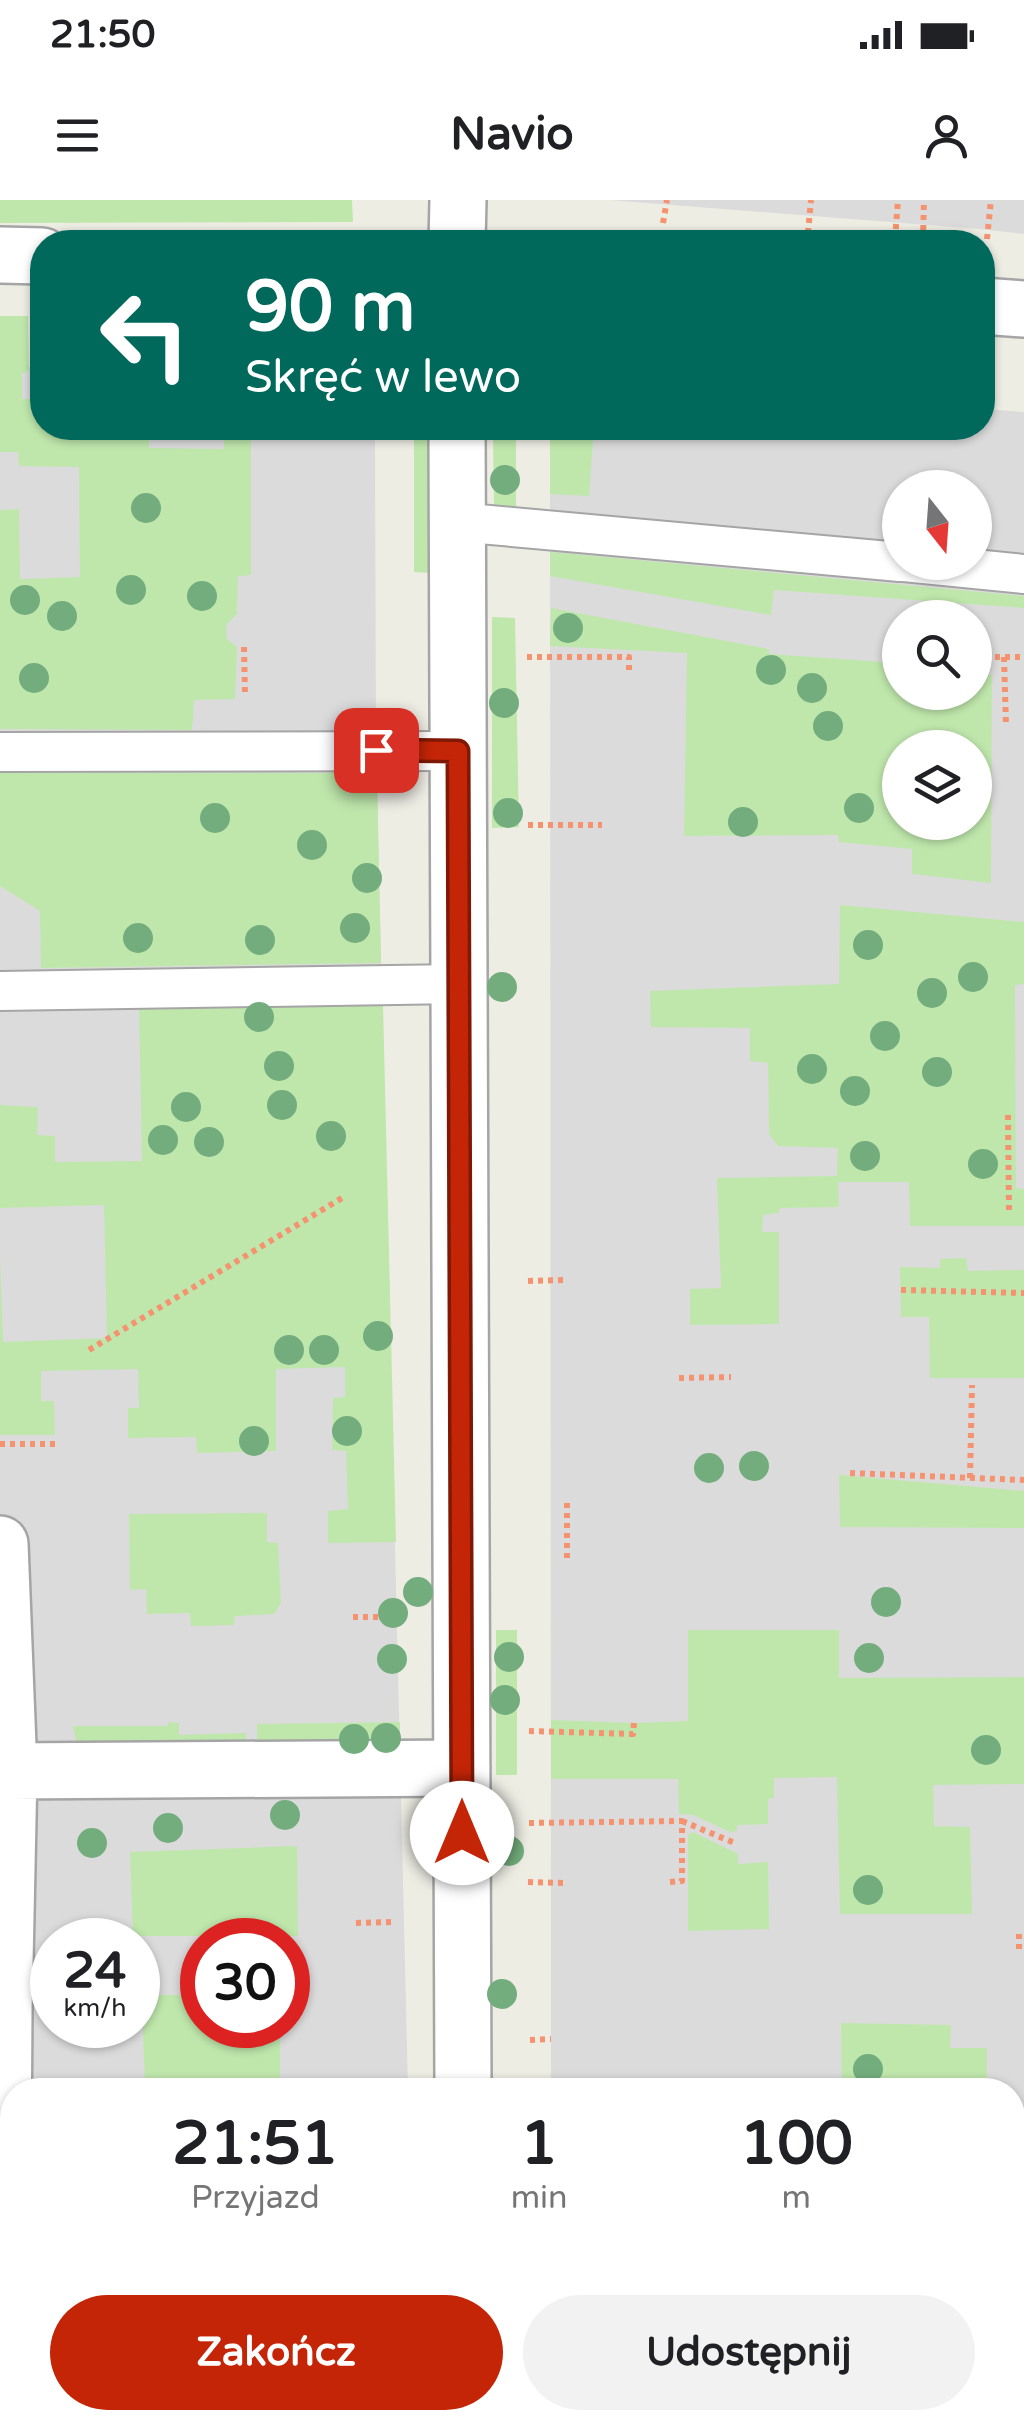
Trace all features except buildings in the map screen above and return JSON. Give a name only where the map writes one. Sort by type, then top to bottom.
[{"type":"street","points":[[457,230],[458,200]]},
{"type":"street","points":[[0,256],[30,276]]},
{"type":"street","points":[[995,307],[1024,310]]},
{"type":"street","points":[[457,440],[463,2078]]},
{"type":"street","points":[[0,1544],[9,1770],[5,2078]]},
{"type":"street","points":[[9,1770],[462,1768]]},
{"type":"lane","points":[[457,522],[882,560]]},
{"type":"lane","points":[[992,571],[1024,574]]},
{"type":"lane","points":[[0,752],[458,751]]},
{"type":"lane","points":[[0,991],[459,984]]},
{"type":"path","points":[[663,222],[667,200]]},
{"type":"path","points":[[808,230],[810,200]]},
{"type":"path","points":[[896,230],[898,200]]},
{"type":"path","points":[[923,230],[924,200]]},
{"type":"path","points":[[988,230],[991,200]]},
{"type":"path","points":[[528,657],[630,657],[630,676]]},
{"type":"path","points":[[992,658],[1024,657]]},
{"type":"path","points":[[1004,658],[1006,727]]},
{"type":"path","points":[[527,825],[602,825]]},
{"type":"path","points":[[1008,1115],[1009,1211]]},
{"type":"path","points":[[89,1350],[342,1198]]},
{"type":"path","points":[[527,1281],[566,1280]]},
{"type":"path","points":[[900,1290],[1024,1292]]},
{"type":"path","points":[[679,1378],[731,1377]]},
{"type":"path","points":[[970,1478],[972,1385]]},
{"type":"path","points":[[0,1444],[55,1444]]},
{"type":"path","points":[[850,1473],[1024,1480]]},
{"type":"path","points":[[567,1498],[567,1558]]},
{"type":"path","points":[[352,1617],[397,1617]]},
{"type":"path","points":[[528,1732],[633,1734],[634,1723]]},
{"type":"path","points":[[528,1823],[682,1821],[737,1844]]},
{"type":"path","points":[[670,1882],[682,1881],[682,1821]]},
{"type":"path","points":[[526,1882],[567,1883]]},
{"type":"path","points":[[356,1923],[405,1922]]},
{"type":"path","points":[[1019,1934],[1020,1951]]},
{"type":"path","points":[[529,2040],[551,2040]]},
{"type":"shaded area","points":[[609,200],[1024,200],[1024,234]]},
{"type":"shaded area","points":[[0,367],[30,367],[30,440],[375,440],[376,750],[408,2078],[0,2078]]},
{"type":"shaded area","points":[[995,410],[1024,412],[1024,2078],[551,2078],[550,440],[995,440]]},
{"type":"green space","points":[[0,200],[352,200],[353,222],[0,223]]},
{"type":"green space","points":[[0,316],[28,316],[29,367],[28,372],[22,373],[22,399],[30,399],[30,440],[149,440],[149,448],[224,449],[224,440],[251,440],[251,575],[238,576],[237,614],[226,625],[227,639],[237,647],[235,699],[194,700],[192,730],[0,729],[0,510],[19,509],[20,579],[80,577],[79,467],[19,466],[18,452],[0,452]]},
{"type":"green space","points":[[414,440],[429,440],[431,573],[414,572]]},
{"type":"green space","points":[[493,440],[516,440],[516,508],[494,508]]},
{"type":"green space","points":[[550,440],[593,440],[589,496],[550,494]]},
{"type":"green space","points":[[550,552],[1024,596],[1024,608],[992,606],[992,600],[913,600],[774,590],[771,615],[550,576]]},
{"type":"green space","points":[[551,608],[769,649],[769,654],[882,662],[882,710],[992,710],[992,730],[882,730],[882,840],[991,840],[991,883],[912,874],[912,849],[839,842],[838,835],[684,836],[687,653],[550,646]]},
{"type":"green space","points":[[492,617],[515,618],[519,827],[492,828]]},
{"type":"green space","points":[[0,773],[377,773],[381,963],[41,968],[40,911],[0,886]]},
{"type":"green space","points":[[840,905],[1024,922],[1024,984],[1015,985],[1016,1188],[1024,1189],[1024,1226],[910,1226],[909,1182],[838,1182],[839,1207],[780,1208],[779,1213],[763,1215],[762,1232],[779,1232],[779,1324],[690,1325],[690,1289],[721,1288],[717,1178],[837,1176],[838,1148],[778,1146],[769,1134],[768,1063],[750,1061],[750,1028],[651,1027],[650,991],[839,984]]},
{"type":"green space","points":[[383,1004],[396,1542],[328,1543],[328,1511],[348,1509],[346,1451],[332,1450],[333,1398],[345,1397],[345,1367],[276,1369],[276,1451],[197,1453],[196,1437],[128,1438],[128,1408],[139,1408],[138,1369],[41,1371],[41,1401],[54,1401],[55,1435],[0,1435],[0,1257],[3,1342],[107,1338],[104,1205],[0,1208],[0,1105],[38,1107],[37,1135],[55,1136],[55,1162],[142,1161],[139,1006]]},
{"type":"green space","points":[[966,1258],[968,1271],[1024,1270],[1024,1378],[930,1378],[929,1317],[901,1317],[900,1267],[940,1268],[940,1259]]},
{"type":"green space","points":[[839,1475],[1024,1491],[1024,1528],[840,1527]]},
{"type":"green space","points":[[267,1513],[267,1542],[278,1543],[281,1603],[274,1614],[235,1616],[234,1625],[191,1626],[190,1613],[147,1614],[146,1589],[130,1590],[129,1514]]},
{"type":"green space","points":[[496,1630],[517,1630],[517,1775],[496,1775]]},
{"type":"green space","points":[[688,1630],[839,1630],[839,1678],[1024,1677],[1024,1784],[933,1785],[934,1826],[970,1827],[972,1914],[840,1914],[837,1777],[774,1778],[774,1798],[768,1799],[768,1824],[737,1825],[737,1831],[730,1832],[693,1815],[679,1814],[678,1779],[551,1779],[551,1720],[688,1721]]},
{"type":"green space","points":[[168,1722],[179,1723],[179,1735],[246,1733],[246,1753],[80,1761],[73,1726],[168,1726]]},
{"type":"green space","points":[[400,1722],[400,1744],[257,1746],[257,1724]]},
{"type":"green space","points":[[693,1832],[738,1854],[738,1864],[768,1862],[769,1929],[688,1931],[688,1835]]},
{"type":"green space","points":[[297,1846],[298,1918],[180,1918],[180,1936],[160,1936],[160,1918],[132,1918],[130,1852]]},
{"type":"green space","points":[[160,1995],[180,1995],[180,2048],[280,2048],[280,2078],[145,2078],[144,2048],[160,2048]]},
{"type":"green space","points":[[841,2023],[951,2025],[950,2048],[987,2048],[987,2078],[842,2078]]},
{"type":"route","points":[[376,750],[458,751],[462,1833]]}]
